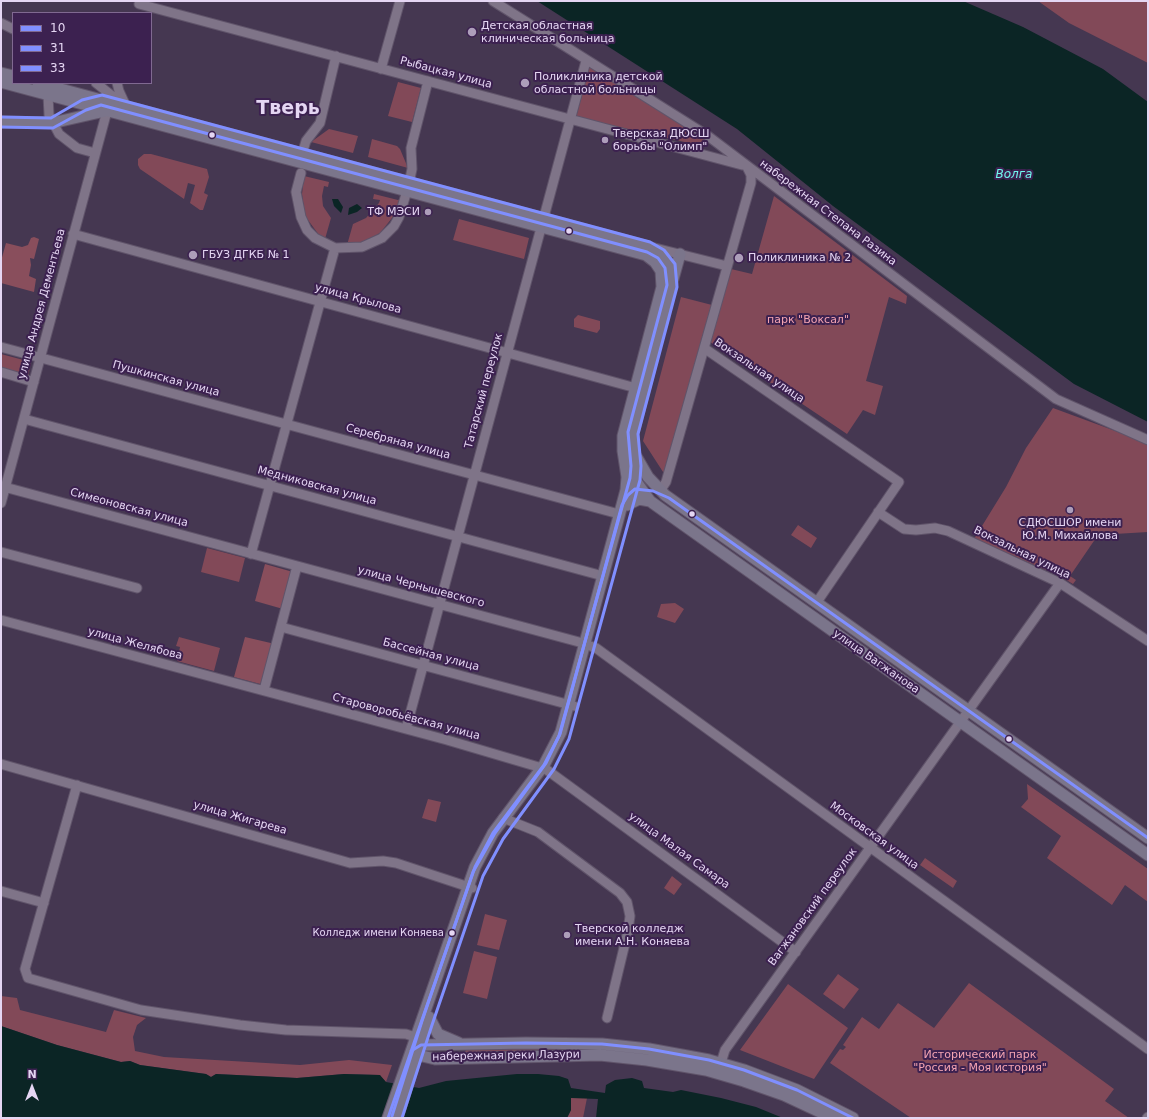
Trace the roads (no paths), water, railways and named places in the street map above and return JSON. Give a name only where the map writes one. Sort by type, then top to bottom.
[{"type":"main road","points":[[1,73],[12,76]]},
{"type":"main road","points":[[1,82],[12,83]]},
{"type":"main road","points":[[17,84],[49,88],[101,100],[303,163],[320,159],[408,187],[662,254],[668,263],[672,274],[672,286]]},
{"type":"main road","points":[[49,88],[84,105],[394,188],[408,187]]},
{"type":"main road","points":[[52,123],[84,105],[101,100]]},
{"type":"main road","points":[[1,122],[52,123],[107,111]]},
{"type":"main road","points":[[629,453],[623,436],[634,387],[662,282],[659,267],[648,251]]},
{"type":"main road","points":[[398,1118],[409,1069],[483,849],[544,769],[572,705],[623,508],[629,453],[633,433],[680,254]]},
{"type":"main road","name":"улица Вагжанова","points":[[629,453],[627,466],[635,479],[636,490],[650,501],[1148,854]]},
{"type":"main road","name":"улица Вагжанова","points":[[629,453],[663,493],[1148,838]]},
{"type":"main road","points":[[588,645],[603,576],[623,508],[636,490],[663,493]]},
{"type":"main road","points":[[623,508],[639,499],[650,501]]},
{"type":"main road","points":[[416,1047],[429,1017],[469,887]]},
{"type":"main road","points":[[429,1017],[439,1035],[465,1045]]},
{"type":"main road","name":"набережная реки Лазури","points":[[416,1047],[465,1045],[602,1044],[649,1049],[785,1085],[853,1118]]},
{"type":"main road","points":[[465,1045],[459,1049],[459,1053],[465,1058]]},
{"type":"main road","name":"набережная реки Лазури","points":[[416,1047],[435,1059],[600,1055],[719,1068],[833,1118]]},
{"type":"main road","points":[[388,1118],[409,1069]]},
{"type":"street","points":[[381,69],[400,1]]},
{"type":"street","name":"набережная Степана Разина","points":[[493,1],[586,61],[708,136],[1056,399],[1148,440]]},
{"type":"street","points":[[136,12],[139,2]]},
{"type":"street","name":"Рыбацкая улица","points":[[139,2],[381,69],[746,166]]},
{"type":"street","points":[[1,23],[12,28]]},
{"type":"street","points":[[336,56],[320,123],[306,141],[303,163],[296,192],[301,217],[307,230],[315,238],[334,248],[362,247],[382,238],[394,226],[399,217],[408,187],[412,169],[411,148],[428,81]]},
{"type":"street","name":"Татарский переулок","points":[[406,729],[586,61]]},
{"type":"street","points":[[100,84],[126,107]]},
{"type":"street","points":[[117,84],[126,107]]},
{"type":"street","points":[[49,88],[48,112],[52,123],[59,134],[71,144],[95,153]]},
{"type":"street","name":"улица Андрея Дементьева","points":[[1,503],[3,487],[24,419],[107,111]]},
{"type":"street","points":[[663,493],[751,181],[750,173],[746,166]]},
{"type":"street","name":"улица Крылова","points":[[73,234],[634,387]]},
{"type":"street","points":[[251,554],[334,248]]},
{"type":"street","points":[[648,251],[680,254],[727,266]]},
{"type":"street","name":"Пушкинская улица","points":[[1,347],[286,424]]},
{"type":"street","name":"Вокзальная улица","points":[[704,348],[899,482],[878,512],[898,526],[908,530],[933,528],[948,531],[1060,583],[1148,641]]},
{"type":"street","points":[[1,372],[34,382]]},
{"type":"street","name":"Медниковская улица","points":[[24,419],[603,576]]},
{"type":"street","name":"Серебряная улица","points":[[286,424],[557,497],[623,508]]},
{"type":"street","name":"Симеоновская улица","points":[[3,487],[251,554]]},
{"type":"street","points":[[817,602],[878,512]]},
{"type":"street","points":[[1,552],[137,588]]},
{"type":"street","name":"улица Чернышевского","points":[[251,554],[588,645]]},
{"type":"street","points":[[264,690],[297,566]]},
{"type":"street","name":"Вагжановский переулок","points":[[719,1068],[725,1050],[970,711],[1060,583]]},
{"type":"street","name":"улица Желябова","points":[[1,620],[264,690]]},
{"type":"street","name":"Бассейная улица","points":[[281,627],[572,705]]},
{"type":"street","name":"Московская улица","points":[[588,645],[596,648],[1148,1049]]},
{"type":"street","name":"Староворобьёвская улица","points":[[264,690],[544,769]]},
{"type":"street","name":"улица Жигарева","points":[[1,764],[350,863],[383,861],[396,863],[469,887]]},
{"type":"street","name":"улица Малая Самара","points":[[544,769],[796,952]]},
{"type":"street","points":[[77,785],[25,968],[26,975],[30,979],[141,1010],[286,1030],[406,1034],[416,1047]]},
{"type":"street","points":[[506,820],[538,832],[620,893],[627,902],[630,913],[628,931],[608,1018]]},
{"type":"street","points":[[1,891],[44,903]]},
{"type":"water","name":"Волга","points":[[537,1],[963,1],[1023,27],[1103,69],[1148,102],[1148,422],[1074,384],[833,206],[737,129]]},
{"type":"water","points":[[332,199],[338,199],[343,207],[341,213],[334,206]]},
{"type":"water","points":[[357,204],[362,208],[357,212],[348,215],[349,208]]},
{"type":"water","points":[[1,1026],[57,1045],[121,1062],[130,1061],[140,1065],[206,1074],[211,1077],[216,1074],[297,1078],[344,1074],[380,1075],[386,1082],[419,1088],[446,1081],[517,1074],[538,1074],[559,1076],[568,1079],[571,1088],[605,1093],[606,1085],[615,1080],[632,1078],[642,1081],[644,1088],[673,1092],[681,1090],[721,1098],[756,1107],[783,1118],[596,1118],[598,1099],[571,1098],[571,1110],[567,1118],[1,1118]]},
{"type":"place","name":"Детская областная клиническая больница","points":[[472,32]]},
{"type":"place","name":"Поликлиника детской областной больницы","points":[[525,83]]},
{"type":"place","name":"Тверская ДЮСШ борьбы \"Олимп\"","points":[[605,140]]},
{"type":"place","name":"ТФ МЭСИ","points":[[428,212]]},
{"type":"place","name":"ГБУЗ ДГКБ № 1","points":[[193,255]]},
{"type":"place","name":"Поликлиника № 2","points":[[739,258]]},
{"type":"place","name":"СДЮСШОР имени Ю.М. Михайлова","points":[[1070,510]]},
{"type":"place","name":"Колледж имени Коняева","points":[[452,933]]},
{"type":"place","name":"Тверской колледж имени А.Н. Коняева","points":[[567,935]]},
{"type":"district","name":"Тверь","points":[[288,109]]},
{"type":"park label","name":"парк \"Воксал\"","points":[[808,320]]},
{"type":"park label","name":"Исторический парк \"Россия - Моя история\"","points":[[980,1061]]}]
